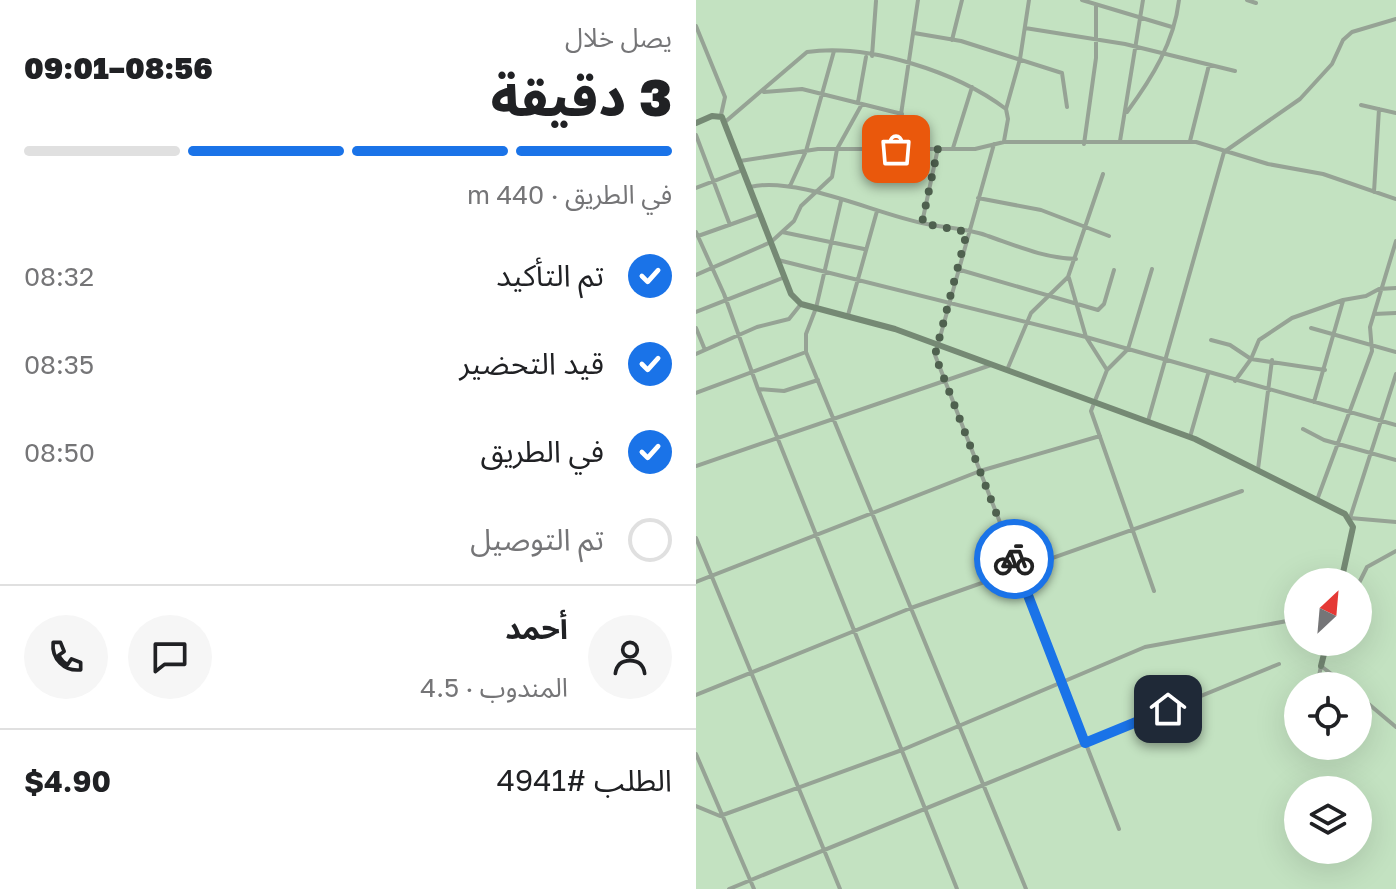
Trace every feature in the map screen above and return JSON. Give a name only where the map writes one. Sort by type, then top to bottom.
[{"type":"street","points":[[896,149],[918,0]]},
{"type":"street","points":[[952,40],[962,0]]},
{"type":"street","points":[[1004,142],[1008,119],[1006,109],[1020,59],[1029,0]]},
{"type":"street","points":[[1082,0],[1172,27]]},
{"type":"street","points":[[1120,141],[1143,0]]},
{"type":"street","points":[[1126,114],[1151,81],[1164,54],[1179,0]]},
{"type":"street","points":[[1247,0],[1256,3]]},
{"type":"street","points":[[696,275],[771,242],[832,177],[837,149],[860,103],[876,1]]},
{"type":"street","points":[[1084,144],[1096,39],[1096,6]]},
{"type":"street","points":[[1147,423],[1224,152],[1300,99],[1332,64],[1343,40],[1352,32],[1396,19]]},
{"type":"street","points":[[696,26],[725,97],[723,119],[785,277],[801,304],[848,315],[936,344],[1190,437],[1350,518],[1396,522]]},
{"type":"street","points":[[1025,28],[1096,39],[1235,71]]},
{"type":"street","points":[[914,33],[952,40],[1062,73],[1067,107]]},
{"type":"street","points":[[790,186],[806,151],[834,51]]},
{"type":"street","points":[[696,123],[723,119],[762,92],[807,52],[890,55],[972,87],[1006,109]]},
{"type":"street","points":[[1190,142],[1209,65]]},
{"type":"street","points":[[953,148],[972,87]]},
{"type":"street","points":[[762,92],[802,89],[902,114]]},
{"type":"street","points":[[1361,105],[1396,113]]},
{"type":"street","points":[[1374,192],[1379,109]]},
{"type":"street","points":[[696,135],[730,225]]},
{"type":"street","points":[[740,161],[837,149],[953,148],[1004,142],[1190,142],[1323,174],[1396,199]]},
{"type":"street","points":[[994,144],[935,355],[1119,829]]},
{"type":"street","points":[[922,223],[938,148]]},
{"type":"street","points":[[696,188],[743,170]]},
{"type":"street","points":[[1007,370],[1031,313],[1068,277],[1103,174]]},
{"type":"street","points":[[750,187],[768,183],[790,186],[922,223],[967,232],[1046,257],[1076,259]]},
{"type":"street","points":[[978,198],[1041,210],[1109,236]]},
{"type":"street","points":[[841,201],[816,308],[806,334],[806,352],[1026,889]]},
{"type":"street","points":[[848,315],[877,211]]},
{"type":"street","points":[[760,214],[697,235],[727,301],[758,389],[957,889]]},
{"type":"street","points":[[782,232],[864,249]]},
{"type":"street","points":[[1317,500],[1372,351],[1370,327],[1396,241]]},
{"type":"street","points":[[778,260],[1086,337],[1396,425]]},
{"type":"street","points":[[957,269],[1098,310],[1104,304],[1114,270]]},
{"type":"street","points":[[1152,269],[1128,349],[1107,370],[1091,411],[1154,591]]},
{"type":"street","points":[[696,312],[785,277]]},
{"type":"street","points":[[1068,277],[1086,337],[1107,370]]},
{"type":"street","points":[[1235,381],[1251,359],[1259,340],[1283,324],[1343,300],[1366,296],[1379,289],[1396,288]]},
{"type":"street","points":[[1314,402],[1343,300]]},
{"type":"street","points":[[696,354],[739,335],[789,319],[801,304]]},
{"type":"street","points":[[1374,314],[1396,313]]},
{"type":"street","points":[[696,328],[705,350]]},
{"type":"street","points":[[1311,328],[1396,352]]},
{"type":"street","points":[[1211,340],[1230,345],[1251,359],[1325,370]]},
{"type":"street","points":[[696,393],[806,352]]},
{"type":"street","points":[[1258,469],[1272,360]]},
{"type":"street","points":[[696,466],[991,365]]},
{"type":"street","points":[[1190,437],[1208,374]]},
{"type":"street","points":[[1344,568],[1353,527],[1350,518],[1374,453],[1396,374]]},
{"type":"street","points":[[758,389],[784,391],[818,380]]},
{"type":"street","points":[[1388,400],[1396,400]]},
{"type":"street","points":[[1303,429],[1336,443],[1396,460]]},
{"type":"street","points":[[696,582],[980,471],[1100,436]]},
{"type":"street","points":[[696,695],[911,608],[1242,491]]},
{"type":"street","points":[[696,538],[840,889]]},
{"type":"street","points":[[1366,568],[1396,551]]},
{"type":"street","points":[[696,806],[720,816],[902,750],[1145,647],[1284,622]]},
{"type":"street","points":[[1320,672],[1324,656]]},
{"type":"street","points":[[729,889],[1279,664]]},
{"type":"street","points":[[1321,666],[1329,672]]},
{"type":"street","points":[[1372,707],[1396,727]]},
{"type":"street","points":[[696,754],[720,816],[754,889]]},
{"type":"way so far","points":[[896,149],[938,148],[922,223],[967,232],[935,355],[1014,559]]},
{"type":"route","points":[[1014,559],[1085,743],[1168,709]]}]
